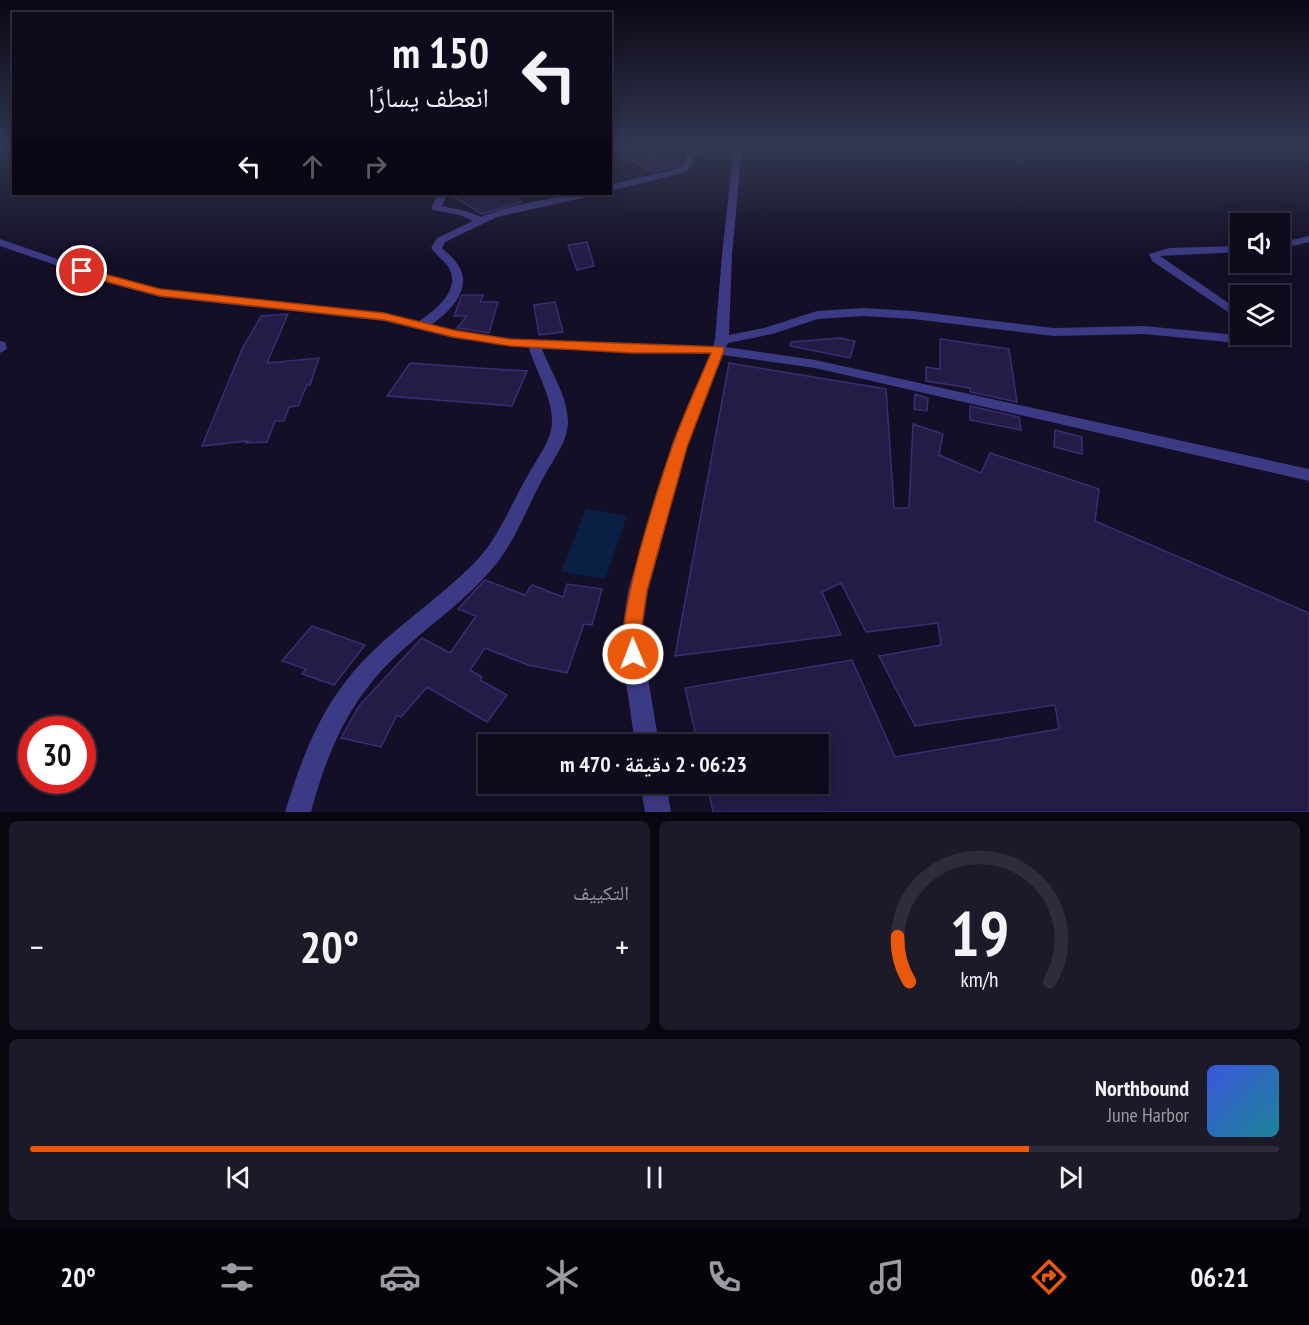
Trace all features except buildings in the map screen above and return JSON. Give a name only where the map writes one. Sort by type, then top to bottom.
[{"type":"street","points":[[612,188],[627,184]]},
{"type":"street","points":[[645,734],[633,654],[633,625],[638,591],[679,447],[720,345],[734,184]]},
{"type":"street","points":[[442,195],[436,208],[463,213],[480,221]]},
{"type":"street","points":[[422,325],[447,307],[455,291],[457,279],[455,268],[437,250],[437,245],[445,237],[510,210],[583,195]]},
{"type":"street","points":[[1290,244],[1309,239]]},
{"type":"street","points":[[0,242],[112,281],[160,292],[374,315],[480,339],[632,349],[720,345],[845,370],[1309,475]]},
{"type":"street","points":[[1230,249],[1169,251],[1154,254],[1156,259],[1230,309]]},
{"type":"street","points":[[720,345],[817,315],[863,312],[934,317],[1053,332],[1144,330],[1230,338]]},
{"type":"street","points":[[298,812],[322,740],[355,686],[392,649],[458,590],[493,554],[549,452],[558,433],[560,420],[553,387],[537,357],[534,344]]},
{"type":"street","points":[[0,345],[0,350]]},
{"type":"street","points":[[655,794],[658,812]]},
{"type":"water","points":[[586,509],[627,516],[605,579],[561,572]]},
{"type":"route","points":[[82,271],[138,288],[160,292],[384,317],[453,334],[510,343],[632,349],[718,350],[679,447],[638,591],[633,625],[633,654]]}]
